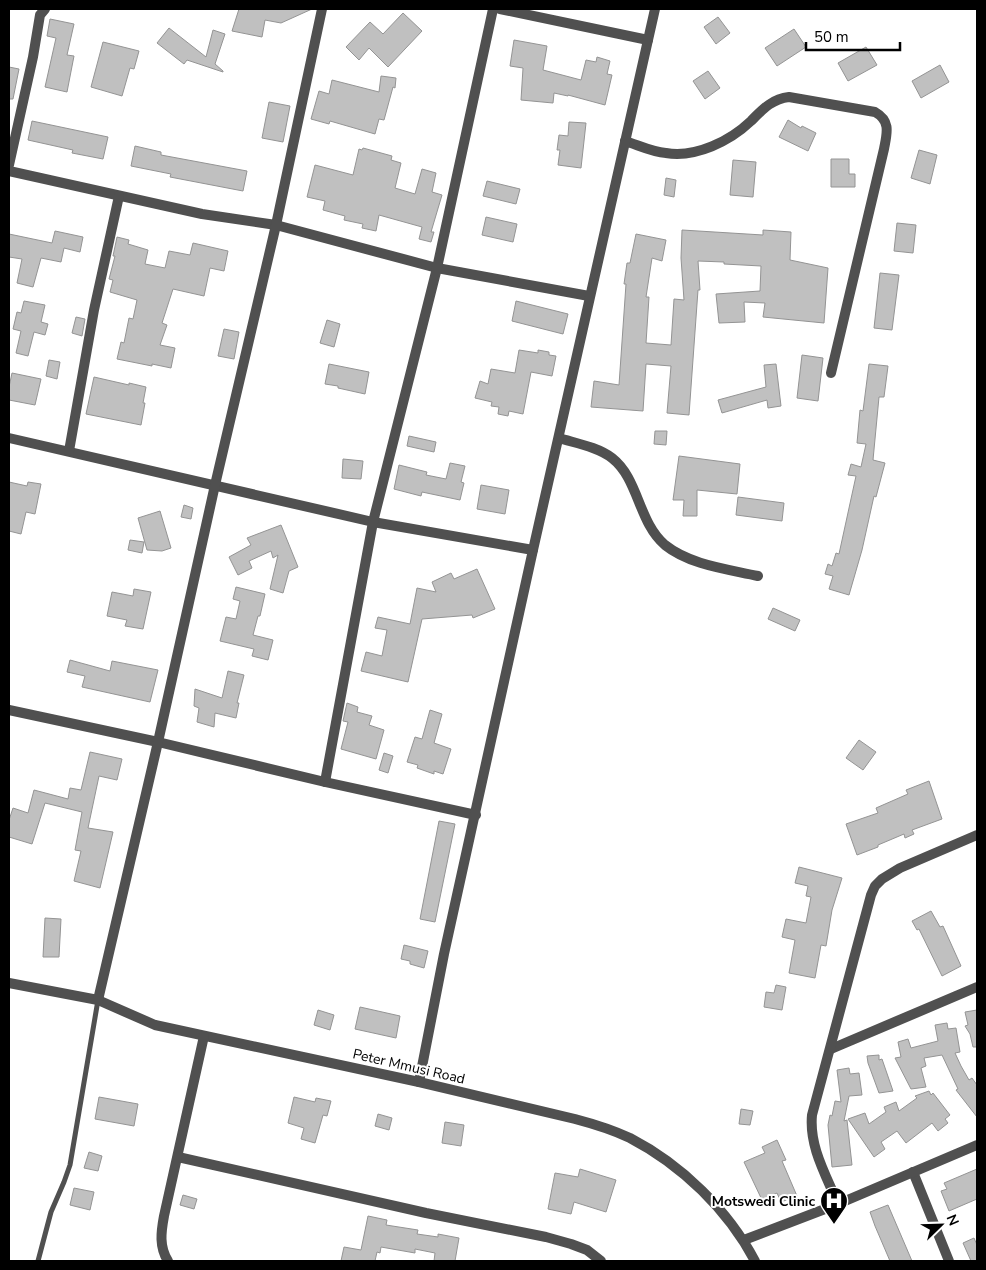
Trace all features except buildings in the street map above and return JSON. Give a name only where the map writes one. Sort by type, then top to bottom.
[{"type":"street","points":[[9,165],[33,57],[40,15],[45,9]]},
{"type":"street","points":[[98,1000],[276,225],[322,9]]},
{"type":"street","points":[[324,782],[374,522],[437,268],[493,9]]},
{"type":"street","points":[[500,9],[648,40]]},
{"type":"street","points":[[419,1082],[444,954],[589,296],[655,9]]},
{"type":"street","points":[[625,141],[665,153],[685,153],[710,147],[741,130],[766,105],[789,97],[875,112],[883,116],[887,125],[884,149],[831,373]]},
{"type":"street","points":[[9,171],[202,214],[276,225],[437,268],[589,296]]},
{"type":"street","points":[[69,451],[94,310],[119,196]]},
{"type":"street","points":[[9,438],[374,522],[533,550]]},
{"type":"street","points":[[559,438],[601,452],[612,458],[621,467],[653,533],[666,546],[693,560],[758,576]]},
{"type":"street","points":[[9,710],[158,742],[324,782],[476,814]]},
{"type":"street","points":[[838,1204],[814,1148],[811,1136],[812,1115],[831,1049],[854,952],[871,895],[875,886],[882,879],[900,868],[977,835]]},
{"type":"street","name":"Peter Mmusi Road","points":[[9,983],[98,1000],[155,1025],[419,1082],[575,1119],[629,1138],[682,1172],[721,1212],[744,1240],[755,1261]]},
{"type":"street","points":[[831,1049],[977,987]]},
{"type":"street","points":[[168,1261],[162,1247],[161,1233],[204,1036]]},
{"type":"street","points":[[744,1240],[838,1204],[977,1145]]},
{"type":"street","points":[[178,1158],[571,1244],[587,1250],[601,1261]]},
{"type":"street","points":[[912,1172],[949,1261]]},
{"type":"lane","points":[[38,1261],[51,1212],[70,1165],[98,1000]]},
{"type":"place","name":"Motswedi Clinic","points":[[834,1225]]}]
